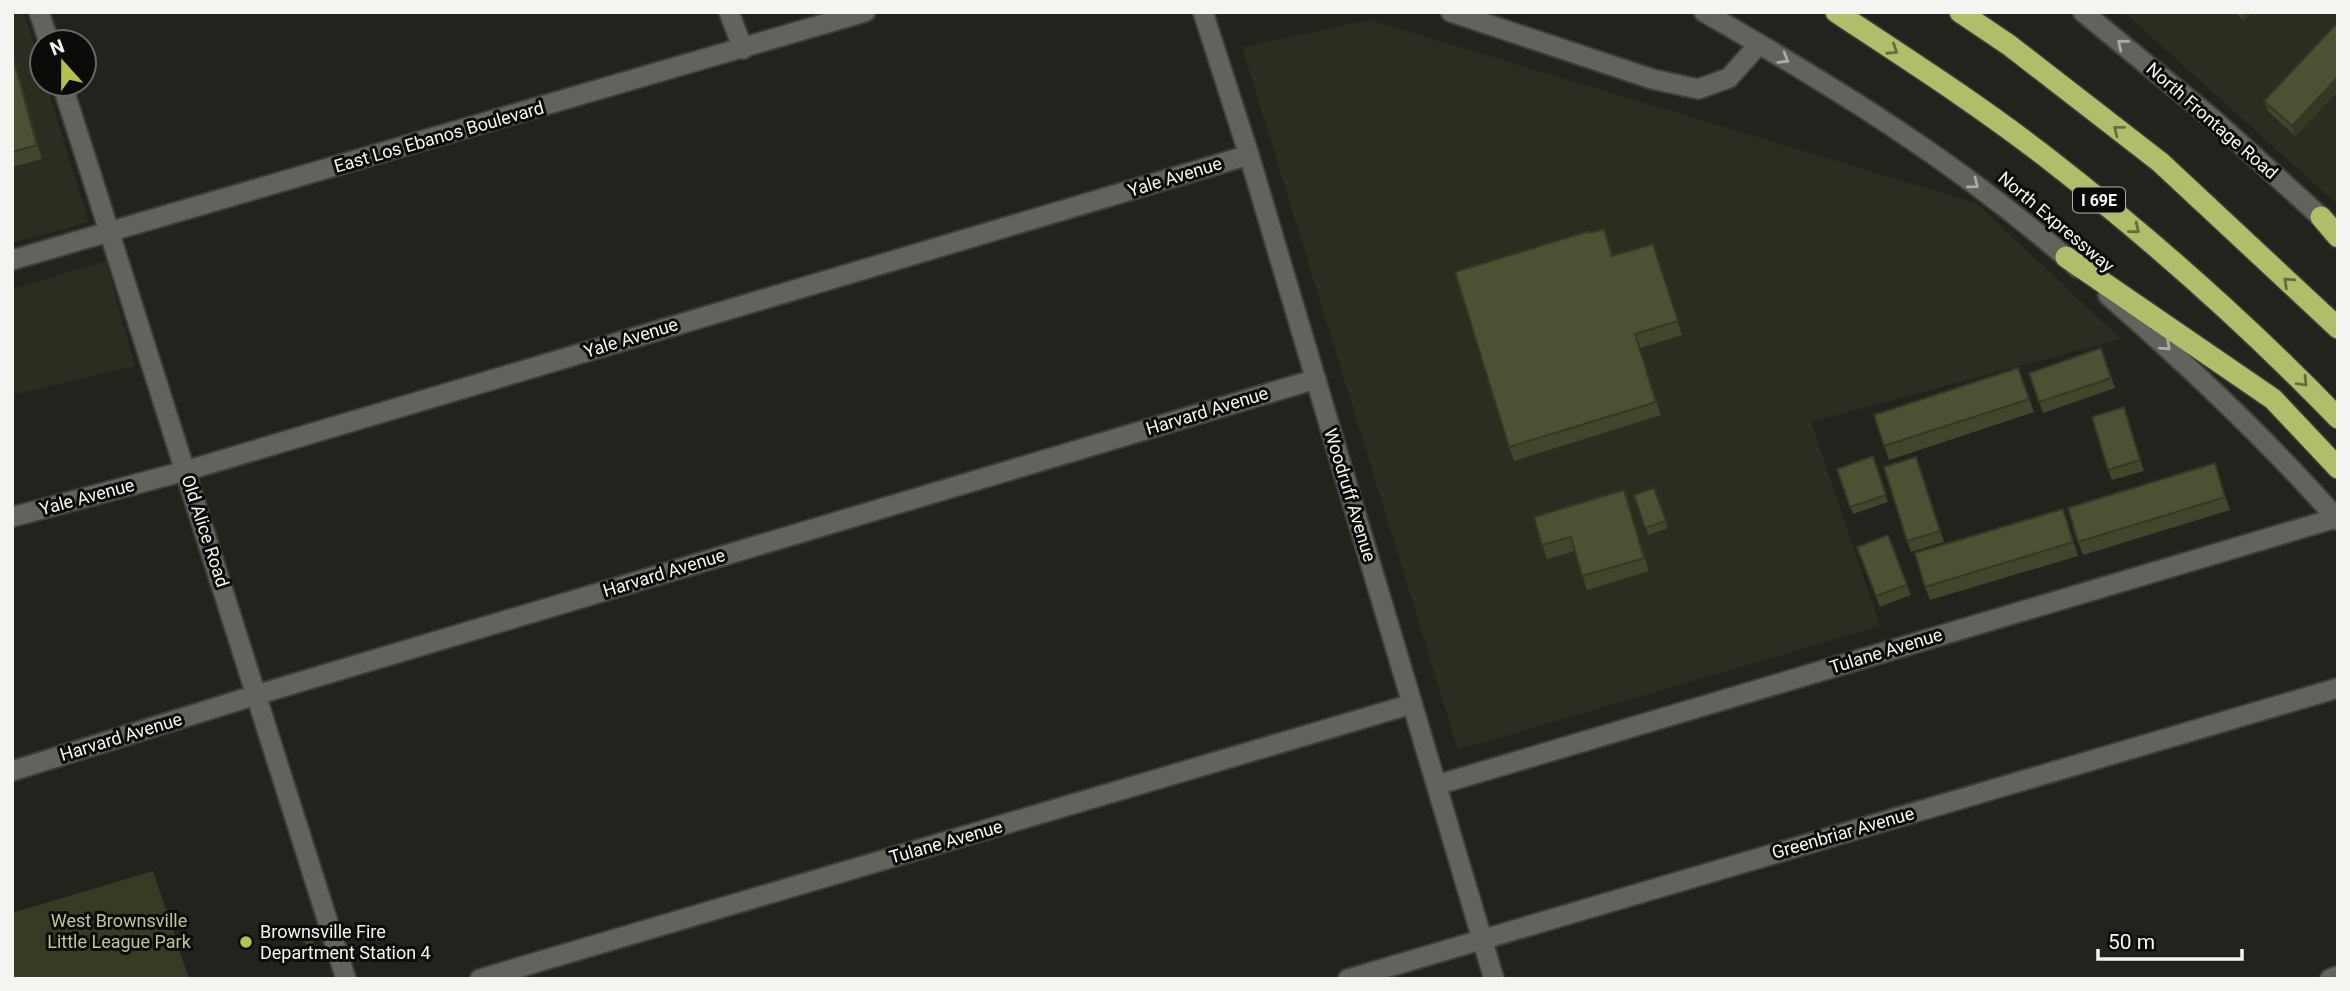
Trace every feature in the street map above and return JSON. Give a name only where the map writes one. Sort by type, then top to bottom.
[{"type":"highway","name":"I 69E","points":[[1836,12],[1919,66],[2045,156],[2146,238],[2245,325],[2338,418]]},
{"type":"highway","points":[[1960,12],[2009,45],[2160,162],[2338,328]]},
{"type":"highway","points":[[2321,217],[2338,234]]},
{"type":"highway","points":[[2066,257],[2273,399],[2338,468]]},
{"type":"street","points":[[729,12],[743,49]]},
{"type":"street","name":"East Los Ebanos Boulevard","points":[[12,260],[865,12]]},
{"type":"street","name":"Woodruff Avenue","points":[[1203,12],[1250,155],[1494,979]]},
{"type":"street","points":[[1451,12],[1652,79],[1698,89],[1728,78],[1759,44]]},
{"type":"street","name":"North Expressway","points":[[1704,12],[1858,104],[1969,180],[2066,257],[2201,378],[2337,519]]},
{"type":"street","name":"North Frontage Road","points":[[2083,12],[2213,119],[2321,217]]},
{"type":"street","name":"Old Alice Road","points":[[66,98],[346,979]]},
{"type":"street","name":"Yale Avenue","points":[[12,517],[185,471],[1250,155]]},
{"type":"street","name":"Harvard Avenue","points":[[12,771],[256,695],[1316,379]]},
{"type":"street","name":"Tulane Avenue","points":[[1437,785],[2337,519]]},
{"type":"street","name":"Greenbriar Avenue","points":[[1348,979],[2338,688]]},
{"type":"street","name":"Tulane Avenue","points":[[480,979],[1412,704]]},
{"type":"street","points":[[2330,979],[2338,976]]},
{"type":"shaded area","points":[[12,12],[24,12],[29,28],[28,98],[50,98],[89,222],[12,243]]},
{"type":"shaded area","points":[[2124,12],[2338,12],[2338,205]]},
{"type":"shaded area","points":[[1370,20],[1976,203],[2121,339],[1811,422],[1880,626],[1458,750],[1242,47]]},
{"type":"shaded area","points":[[106,261],[135,366],[12,395],[12,289]]},
{"type":"green space","name":"West Brownsville Little League Park","points":[[153,871],[189,979],[12,979],[12,913]]},
{"type":"building","points":[[2338,22],[2338,77],[2292,126],[2264,101]]},
{"type":"building","points":[[12,54],[37,145],[12,152]]},
{"type":"building","points":[[1604,229],[1612,256],[1653,244],[1678,321],[1635,334],[1656,402],[1509,447],[1455,272],[1589,231]]},
{"type":"building","points":[[2101,348],[2111,378],[2039,402],[2029,373]]},
{"type":"building","points":[[2018,368],[2029,399],[1884,446],[1874,415]]},
{"type":"building","points":[[2124,407],[2140,460],[2108,470],[2092,417]]},
{"type":"building","points":[[1873,456],[1886,495],[1850,507],[1837,469]]},
{"type":"building","points":[[1916,457],[1940,531],[1907,541],[1884,467]]},
{"type":"building","points":[[2215,463],[2225,497],[2078,542],[2068,508]]},
{"type":"building","points":[[1654,488],[1666,521],[1645,528],[1634,495]]},
{"type":"building","points":[[1624,490],[1644,558],[1582,576],[1571,537],[1542,545],[1534,517]]},
{"type":"building","points":[[2063,509],[2073,542],[1925,587],[1915,553]]},
{"type":"building","points":[[1888,535],[1907,585],[1876,596],[1857,547]]},
{"type":"building","points":[[309,927],[313,939],[304,942],[301,930]]},
{"type":"place","name":"Brownsville Fire Department Station 4","points":[[246,942]]}]
